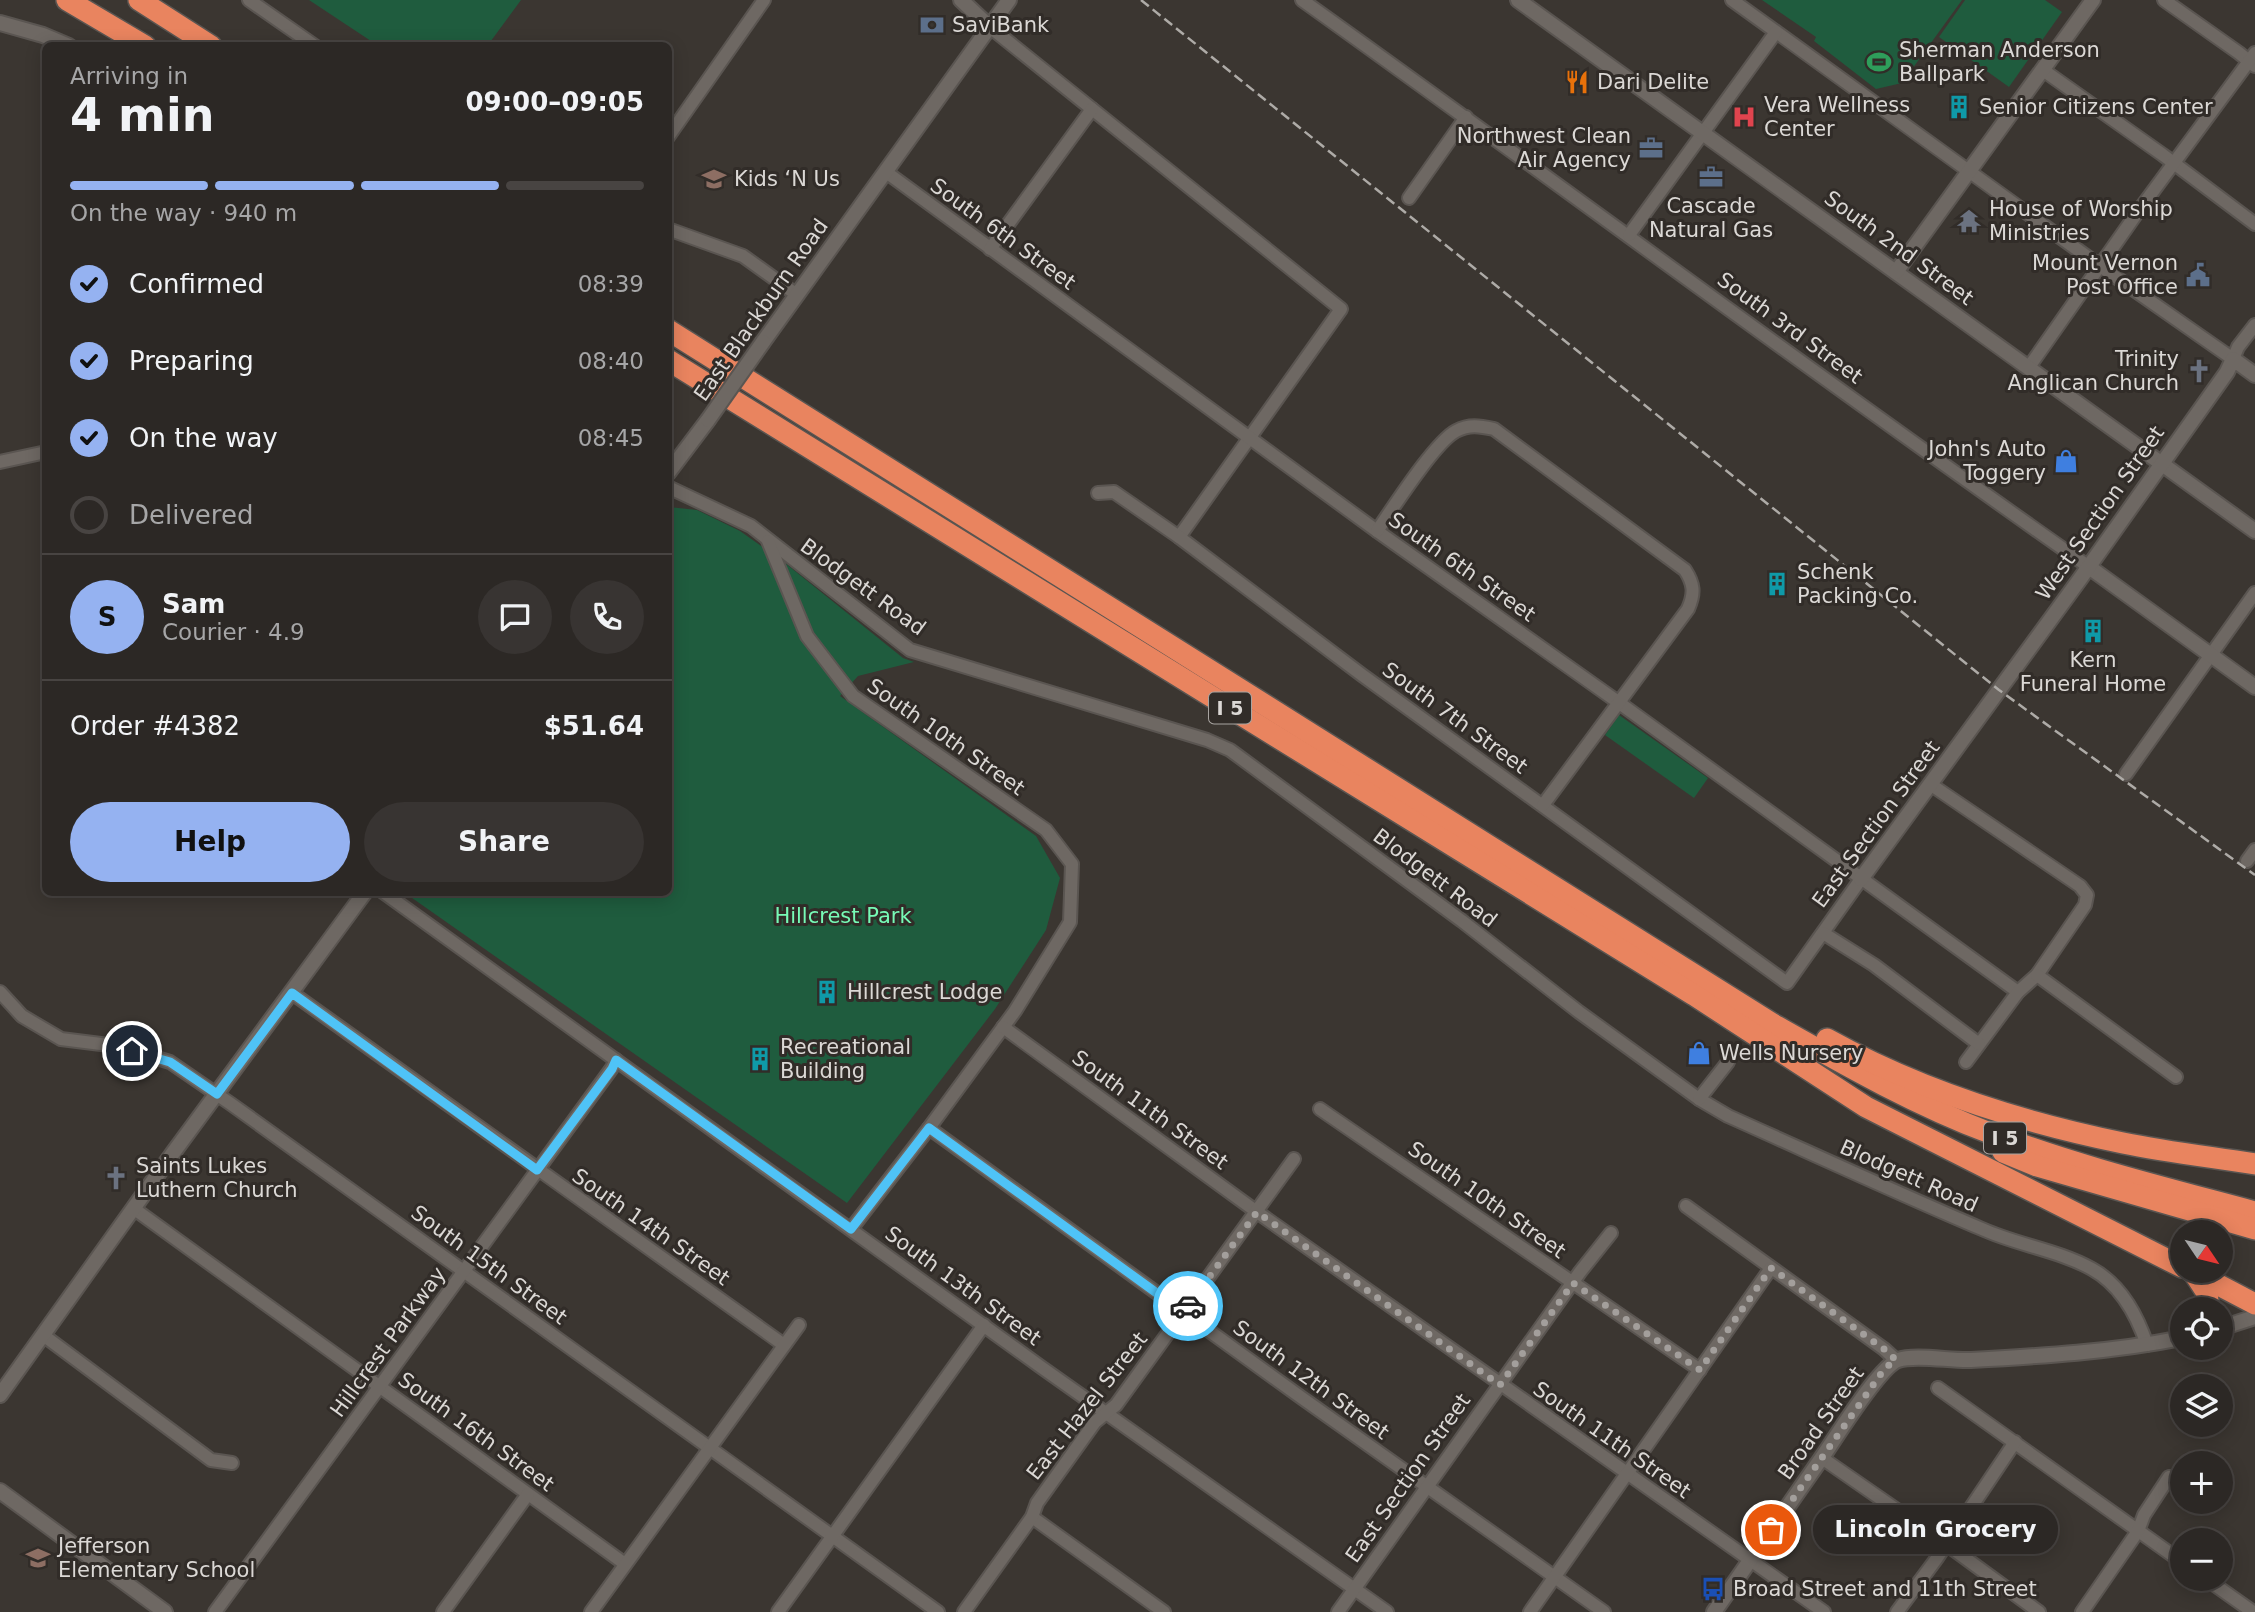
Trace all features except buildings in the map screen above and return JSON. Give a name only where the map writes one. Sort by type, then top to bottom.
[{"type":"highway","points":[[67,0],[138,42]]},
{"type":"highway","points":[[88,0],[155,42]]},
{"type":"highway","points":[[139,0],[206,42]]},
{"type":"highway","points":[[164,0],[222,42]]},
{"type":"highway","name":"I 5","points":[[672,333],[1782,1030],[1863,1076],[1988,1133],[2079,1164],[2255,1212]]},
{"type":"highway","name":"I 5","points":[[672,362],[1791,1056],[1879,1099],[2037,1166],[2255,1229]]},
{"type":"highway","points":[[1586,907],[1838,1046],[1900,1076],[1960,1099],[2064,1130],[2255,1164]]},
{"type":"highway","points":[[1791,1056],[1866,1107],[2170,1260]]},
{"type":"highway","points":[[2214,1283],[2255,1304]]},
{"type":"street","points":[[249,0],[309,42]]},
{"type":"street","points":[[672,131],[764,0]]},
{"type":"street","points":[[961,0],[990,27],[1341,309],[1179,537]]},
{"type":"street","name":"East Blackburn Road","points":[[672,468],[1009,0]]},
{"type":"street","name":"South 3rd Street","points":[[1302,0],[2255,687]]},
{"type":"street","name":"South 2nd Street","points":[[1518,0],[2255,531]]},
{"type":"street","points":[[1732,0],[2255,375]]},
{"type":"street","points":[[1896,272],[2093,0]]},
{"type":"street","points":[[2029,367],[2174,163],[2253,60],[2164,0]]},
{"type":"street","points":[[0,23],[60,42]]},
{"type":"street","points":[[1629,235],[1776,32]]},
{"type":"street","points":[[2043,70],[2255,224]]},
{"type":"street","points":[[990,249],[1092,109]]},
{"type":"street","points":[[1409,198],[1466,117]]},
{"type":"street","name":"South 6th Street","points":[[886,172],[1377,531],[2018,992]]},
{"type":"street","points":[[672,230],[743,256],[797,295]]},
{"type":"street","name":"West Section Street","points":[[1999,690],[2227,372],[2238,347],[2255,325]]},
{"type":"street","points":[[1377,531],[1433,453],[1458,429],[1475,425],[1494,429],[1685,570],[1693,582],[1694,596],[1688,608],[1543,805]]},
{"type":"street","points":[[0,462],[42,453]]},
{"type":"street","name":"Blodgett Road","points":[[672,489],[751,526],[910,650],[1207,740],[1230,750],[1699,1099],[1728,1116],[1985,1231],[2070,1259],[2094,1270],[2121,1294],[2136,1315],[2147,1345]]},
{"type":"street","name":"South 7th Street","points":[[1098,493],[1114,492],[1179,537],[1362,675],[1787,983]]},
{"type":"street","name":"South 10th Street","points":[[768,541],[807,636],[853,696],[1046,830],[1072,864],[1070,922],[1003,1027]]},
{"type":"street","points":[[2126,774],[2255,593]]},
{"type":"street","name":"East Section Street","points":[[1787,983],[1999,690]]},
{"type":"street","points":[[1930,784],[2080,886],[2087,895],[2085,905],[2038,975],[2018,992],[1966,1062]]},
{"type":"street","points":[[2247,861],[2255,850]]},
{"type":"street","points":[[0,1395],[133,1208],[362,896]]},
{"type":"street","name":"South 13th Street","points":[[389,896],[1387,1612]]},
{"type":"street","points":[[1823,933],[1874,965],[1979,1044]]},
{"type":"street","points":[[2038,975],[2176,1077]]},
{"type":"street","name":"South 15th Street","points":[[0,992],[22,1016],[61,1039],[117,1046],[170,1062],[938,1612]]},
{"type":"street","name":"South 14th Street","points":[[292,993],[784,1345]]},
{"type":"street","points":[[851,1229],[1003,1027]]},
{"type":"street","name":"South 11th Street","points":[[1003,1027],[1257,1212],[1824,1612]]},
{"type":"street","name":"Hillcrest Parkway","points":[[215,1612],[616,1060]]},
{"type":"street","points":[[1699,1099],[1728,1062]]},
{"type":"street","name":"South 10th Street","points":[[1320,1109],[1700,1370]]},
{"type":"street","name":"South 12th Street","points":[[929,1128],[1604,1612]]},
{"type":"street","name":"East Hazel Street","points":[[964,1612],[1095,1422],[1116,1405],[1294,1158]]},
{"type":"street","points":[[1686,1206],[1896,1360]]},
{"type":"street","name":"South 16th Street","points":[[133,1208],[625,1564]]},
{"type":"street","name":"East Section Street","points":[[1338,1612],[1611,1233]]},
{"type":"street","points":[[1530,1612],[1771,1268]]},
{"type":"street","points":[[2233,1324],[2255,1317]]},
{"type":"street","points":[[591,1612],[799,1325]]},
{"type":"street","points":[[778,1612],[984,1325]]},
{"type":"street","points":[[43,1335],[211,1461],[232,1463]]},
{"type":"street","name":"Broad Street","points":[[1714,1612],[1885,1368],[1896,1360],[2059,1356],[2170,1340]]},
{"type":"street","points":[[1938,1388],[2170,1554]]},
{"type":"street","points":[[1897,1612],[2015,1442]]},
{"type":"street","points":[[1822,1458],[2039,1612]]},
{"type":"street","points":[[2082,1612],[2138,1531],[2144,1515],[2169,1477]]},
{"type":"street","points":[[0,1491],[165,1612]]},
{"type":"street","points":[[443,1612],[528,1494]]},
{"type":"street","points":[[1032,1517],[1164,1612]]},
{"type":"street","points":[[2224,1591],[2253,1612]]},
{"type":"green space","points":[[309,0],[521,0],[490,42],[372,42]]},
{"type":"green space","name":"Sherman Anderson Ballpark","points":[[1762,0],[1962,0],[1902,83],[1876,89],[1814,41],[1816,37]]},
{"type":"green space","points":[[1965,0],[2045,0],[2062,12],[2009,87],[1939,37]]},
{"type":"green space","name":"Hillcrest Park","points":[[672,507],[697,510],[740,531],[785,563],[903,658],[914,662],[858,676],[840,696],[1036,836],[1060,878],[1046,930],[995,1009],[847,1203],[409,896],[672,896]]},
{"type":"green space","points":[[1619,715],[1708,778],[1694,798],[1605,735]]},
{"type":"railway","points":[[1141,0],[1999,690],[2255,875]]},
{"type":"way so far","points":[[1188,1306],[1257,1212],[1500,1385],[1573,1283],[1700,1370],[1771,1268],[1896,1360],[1885,1368],[1771,1530]]},
{"type":"place","name":"SaviBank","points":[[932,25]]},
{"type":"place","name":"Sherman Anderson Ballpark","points":[[1879,62]]},
{"type":"place","name":"Dari Delite","points":[[1577,82]]},
{"type":"place","name":"Senior Citizens Center","points":[[1959,107]]},
{"type":"place","name":"Vera Wellness Center","points":[[1744,117]]},
{"type":"place","name":"Northwest Clean Air Agency","points":[[1651,148]]},
{"type":"place","name":"Cascade Natural Gas","points":[[1711,177]]},
{"type":"place","name":"Kids ‘N Us","points":[[714,179]]},
{"type":"place","name":"House of Worship Ministries","points":[[1969,221]]},
{"type":"place","name":"Mount Vernon Post Office","points":[[2198,275]]},
{"type":"place","name":"Trinity Anglican Church","points":[[2199,371]]},
{"type":"place","name":"John's Auto Toggery","points":[[2066,461]]},
{"type":"place","name":"Schenk Packing Co.","points":[[1777,584]]},
{"type":"place","name":"Kern Funeral Home","points":[[2093,631]]},
{"type":"place","name":"Hillcrest Lodge","points":[[827,992]]},
{"type":"place","name":"Wells Nursery","points":[[1699,1053]]},
{"type":"place","name":"Recreational Building","points":[[760,1059]]},
{"type":"place","name":"Saints Lukes Luthern Church","points":[[116,1178]]},
{"type":"place","name":"Lincoln Grocery","points":[[1771,1530]]},
{"type":"place","name":"Jefferson Elementary School","points":[[38,1558]]},
{"type":"place","name":"Broad Street and 11th Street","points":[[1713,1589]]},
{"type":"route","points":[[132,1051],[170,1062],[217,1094],[292,993],[537,1170],[616,1060],[851,1229],[929,1128],[1176,1307],[1183,1311],[1188,1306]]}]
